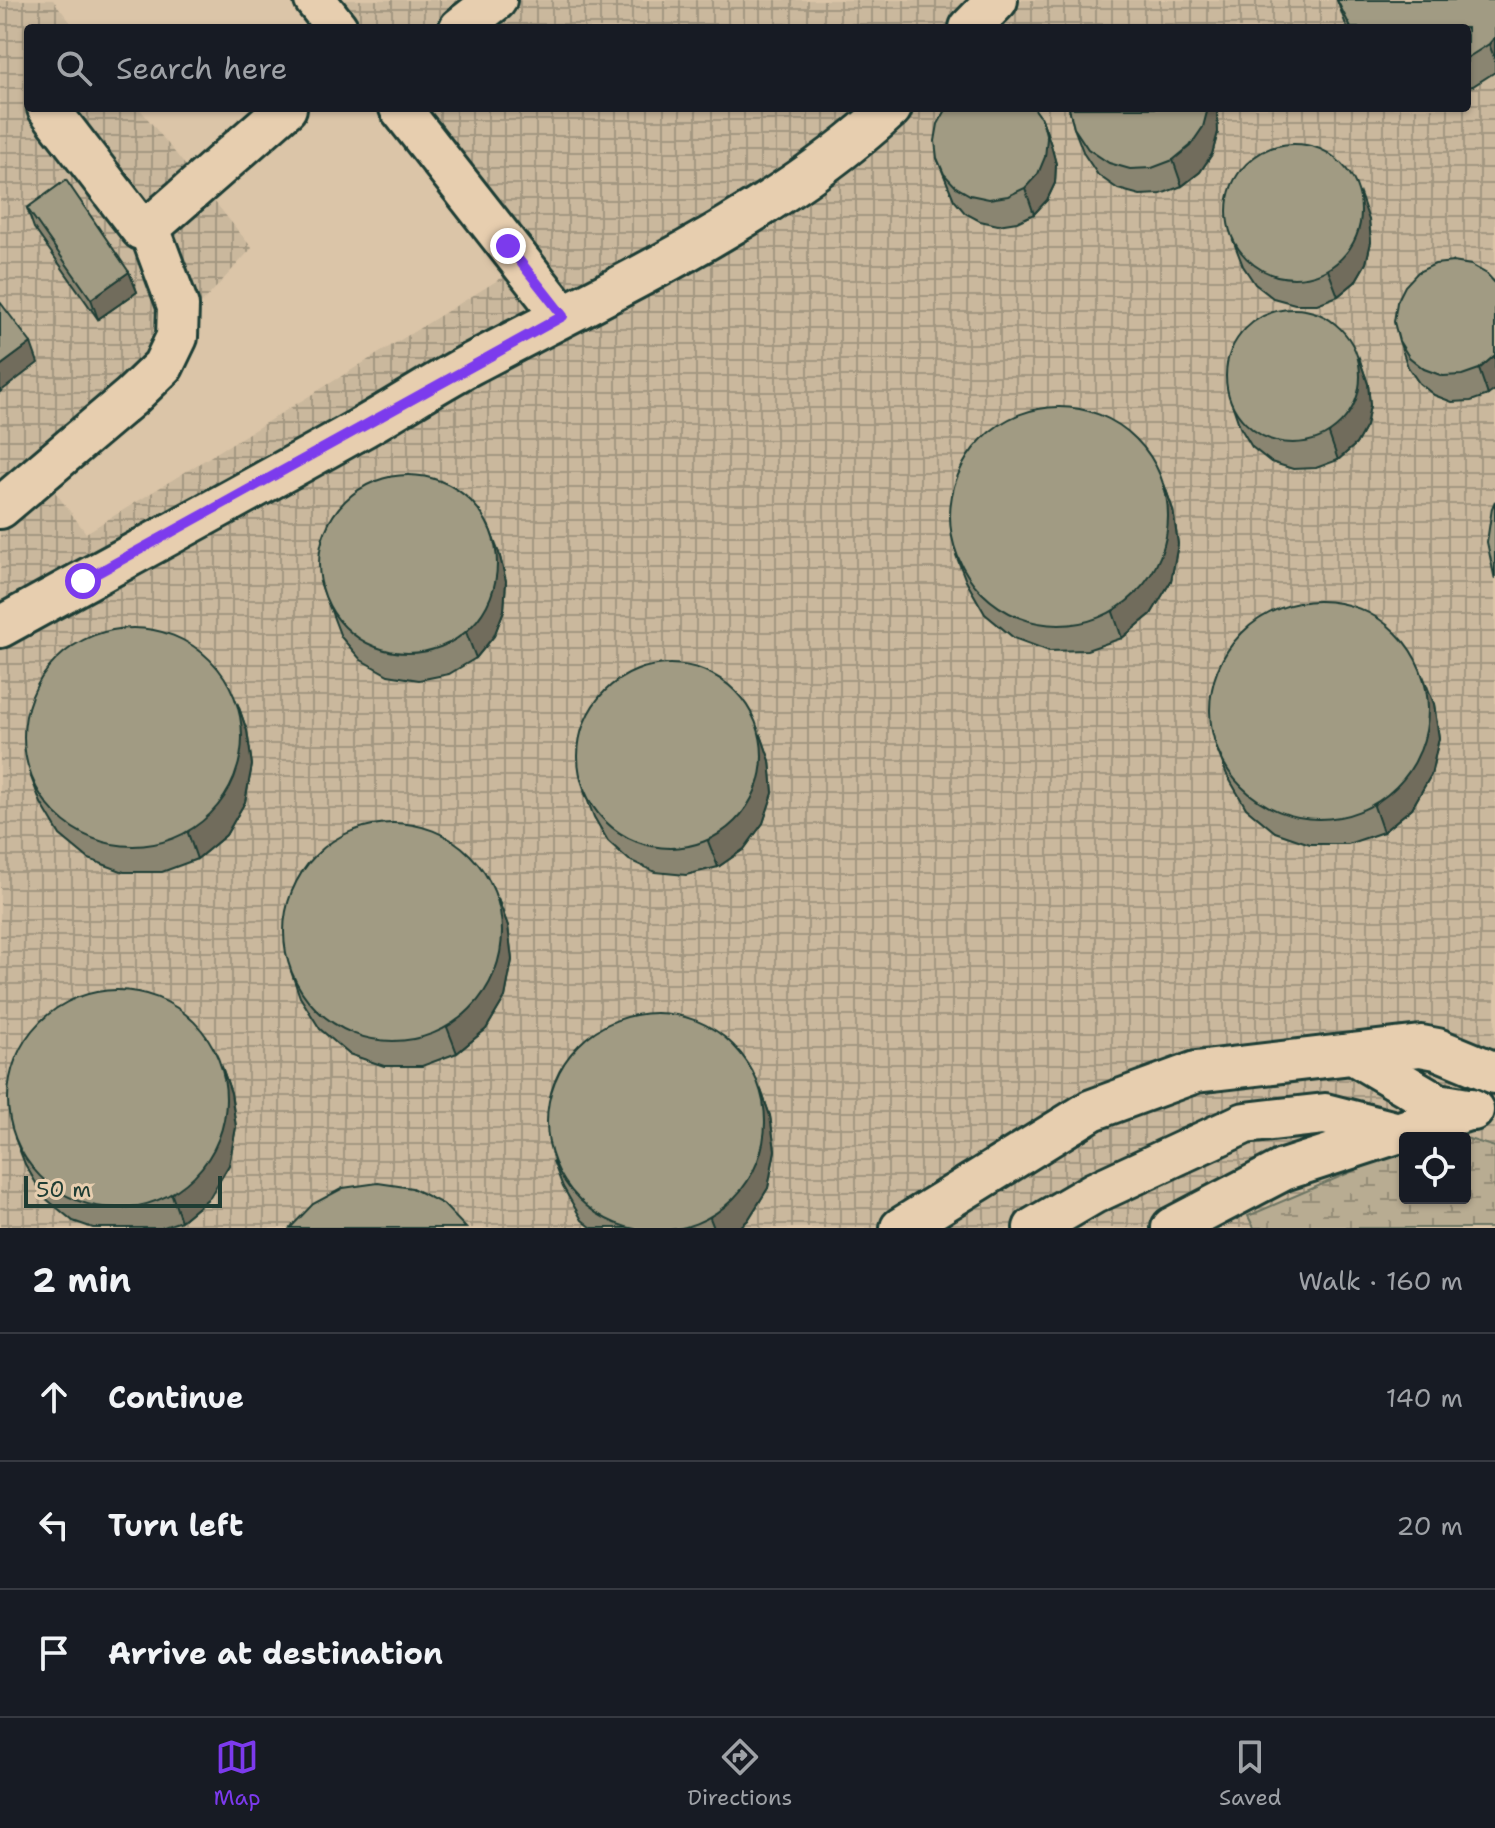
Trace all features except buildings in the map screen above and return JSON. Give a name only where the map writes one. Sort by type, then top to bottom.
[{"type":"lane","points":[[315,0],[334,24]]},
{"type":"lane","points":[[465,24],[496,0]]},
{"type":"lane","points":[[974,24],[997,0]]},
{"type":"lane","points":[[51,112],[141,229],[149,228],[281,112]]},
{"type":"lane","points":[[403,112],[563,316]]},
{"type":"lane","points":[[0,627],[791,188],[887,112]]},
{"type":"lane","points":[[0,508],[163,366],[177,337],[178,306],[149,228]]},
{"type":"lane","points":[[901,1228],[1092,1110],[1196,1072],[1421,1046],[1437,1049],[1495,1073]]},
{"type":"lane","points":[[1353,1054],[1438,1104],[1483,1114]]},
{"type":"lane","points":[[1034,1228],[1094,1193],[1245,1123],[1325,1114],[1399,1133]]},
{"type":"lane","points":[[1403,1132],[1483,1114]]},
{"type":"lane","points":[[1172,1228],[1283,1170],[1399,1133]]},
{"type":"shaded area","points":[[0,0],[53,0],[72,24],[24,24],[24,112],[142,112],[252,248],[119,394],[31,460],[86,533],[516,269],[394,112],[1471,112],[1471,24],[323,24],[304,0],[1495,0],[1495,1147],[1471,1140],[1471,1132],[1399,1132],[1399,1152],[1248,1215],[1254,1228],[0,1228]]},
{"type":"green space","points":[[1471,1140],[1495,1147],[1495,1228],[1254,1228],[1248,1216],[1399,1152],[1399,1204],[1471,1204]]},
{"type":"route","points":[[83,581],[563,316],[508,246]]}]
